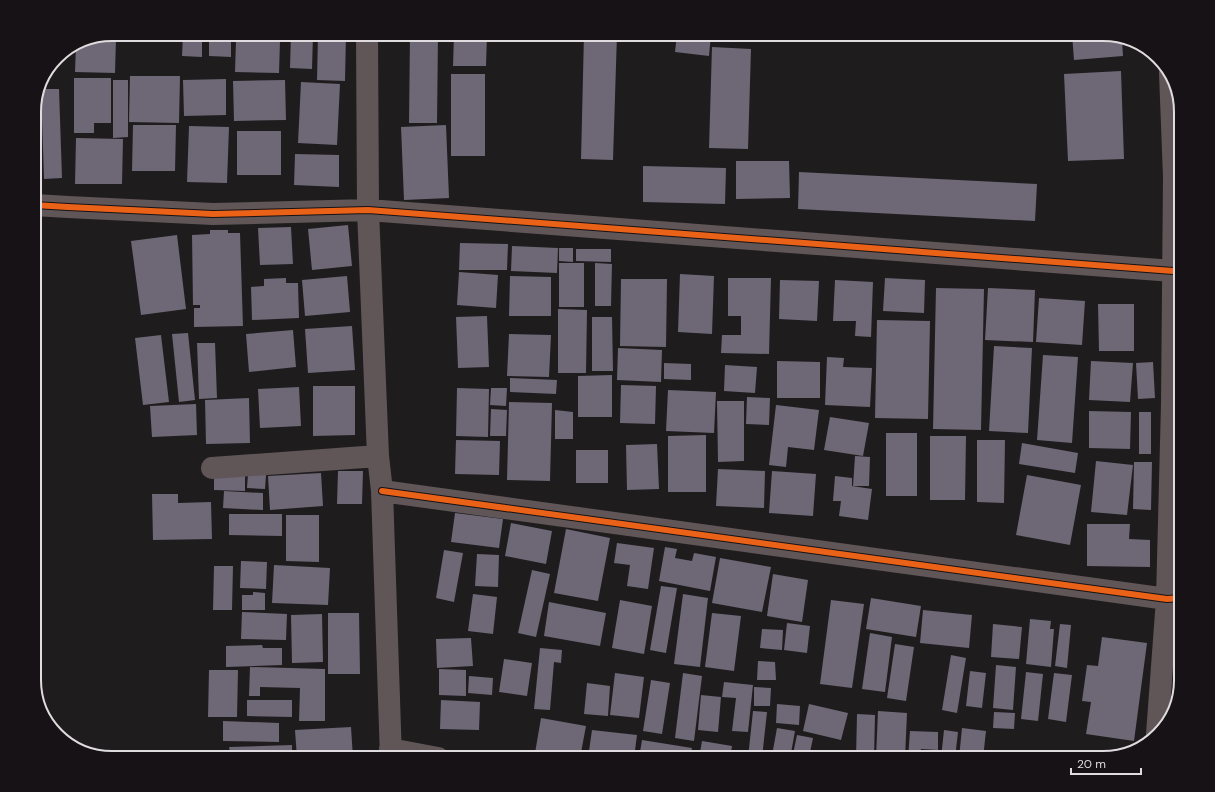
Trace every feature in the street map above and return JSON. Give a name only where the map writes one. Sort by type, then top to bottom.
[{"type":"street","points":[[367,41],[368,210],[378,456],[382,491],[390,751]]},
{"type":"street","points":[[1171,92],[1174,132]]},
{"type":"street","points":[[41,205],[76,208],[213,214],[368,210],[1173,271]]},
{"type":"street","points":[[1158,724],[1174,599],[1172,404],[1174,247]]},
{"type":"street","points":[[212,468],[378,456]]},
{"type":"street","points":[[382,491],[1174,599]]},
{"type":"building","points":[[116,41],[115,73],[75,72],[76,51],[94,43]]},
{"type":"building","points":[[183,41],[202,41],[202,57],[182,56]]},
{"type":"building","points":[[209,41],[231,41],[231,57],[209,56]]},
{"type":"building","points":[[236,41],[280,41],[279,73],[235,72]]},
{"type":"building","points":[[291,41],[313,41],[312,69],[290,68]]},
{"type":"building","points":[[318,41],[346,41],[345,81],[317,80]]},
{"type":"building","points":[[410,41],[438,41],[437,123],[409,123]]},
{"type":"building","points":[[454,41],[487,41],[486,66],[453,66]]},
{"type":"building","points":[[584,41],[617,41],[613,160],[581,159]]},
{"type":"building","points":[[676,41],[710,41],[709,56],[675,52]]},
{"type":"building","points":[[1073,41],[1108,41],[1122,44],[1123,56],[1074,60]]},
{"type":"building","points":[[712,47],[751,49],[748,149],[709,148]]},
{"type":"building","points":[[1121,71],[1124,159],[1068,161],[1064,74]]},
{"type":"building","points":[[451,74],[485,74],[485,156],[451,156]]},
{"type":"building","points":[[130,76],[180,76],[179,123],[129,122]]},
{"type":"building","points":[[74,78],[111,78],[111,123],[94,123],[94,133],[74,133]]},
{"type":"building","points":[[226,79],[226,115],[184,116],[183,80]]},
{"type":"building","points":[[113,80],[128,80],[128,137],[113,138]]},
{"type":"building","points":[[285,80],[286,120],[234,121],[233,81]]},
{"type":"building","points":[[301,82],[340,84],[337,145],[298,143]]},
{"type":"building","points":[[45,89],[59,89],[62,178],[44,179],[42,105],[43,94]]},
{"type":"building","points":[[133,125],[176,125],[175,171],[132,171]]},
{"type":"building","points":[[446,125],[449,198],[404,200],[401,127]]},
{"type":"building","points":[[189,126],[229,127],[227,183],[187,182]]},
{"type":"building","points":[[237,131],[281,131],[281,175],[237,175]]},
{"type":"building","points":[[76,138],[123,139],[122,184],[75,184]]},
{"type":"building","points":[[295,154],[339,155],[339,187],[294,185]]},
{"type":"building","points":[[736,161],[789,161],[790,198],[736,199]]},
{"type":"building","points":[[643,166],[726,168],[725,204],[643,202]]},
{"type":"building","points":[[799,172],[1037,184],[1035,221],[798,209]]},
{"type":"building","points":[[348,225],[352,266],[312,270],[308,229]]},
{"type":"building","points":[[291,227],[293,264],[260,265],[258,228]]},
{"type":"building","points":[[210,230],[228,230],[228,233],[240,233],[243,326],[194,327],[194,308],[200,308],[200,305],[193,305],[192,235],[210,234]]},
{"type":"building","points":[[177,235],[186,309],[141,315],[131,241]]},
{"type":"building","points":[[460,243],[508,244],[507,270],[459,270]]},
{"type":"building","points":[[512,246],[558,248],[557,273],[511,271]]},
{"type":"building","points":[[559,248],[573,248],[573,262],[559,261]]},
{"type":"building","points":[[576,249],[611,249],[611,262],[576,261]]},
{"type":"building","points":[[559,263],[584,263],[584,307],[559,307]]},
{"type":"building","points":[[595,263],[612,264],[611,306],[595,306]]},
{"type":"building","points":[[459,272],[498,275],[496,308],[457,305]]},
{"type":"building","points":[[680,274],[714,276],[712,334],[678,332]]},
{"type":"building","points":[[347,276],[350,312],[305,316],[302,280]]},
{"type":"building","points":[[510,276],[551,277],[551,316],[509,316]]},
{"type":"building","points":[[286,278],[286,283],[298,283],[299,318],[252,320],[251,287],[264,286],[264,279]]},
{"type":"building","points":[[728,278],[771,278],[769,354],[721,353],[722,335],[741,335],[741,316],[728,316]]},
{"type":"building","points":[[885,278],[925,280],[924,313],[883,311]]},
{"type":"building","points":[[621,279],[667,279],[666,347],[620,346]]},
{"type":"building","points":[[780,280],[819,281],[817,321],[779,319]]},
{"type":"building","points":[[835,280],[873,282],[871,337],[855,336],[856,321],[833,321]]},
{"type":"building","points":[[936,288],[984,289],[981,430],[933,429]]},
{"type":"building","points":[[988,288],[1035,290],[1033,342],[985,340]]},
{"type":"building","points":[[1039,298],[1085,301],[1082,345],[1036,342]]},
{"type":"building","points":[[1098,304],[1134,304],[1134,351],[1099,351]]},
{"type":"building","points":[[558,309],[587,310],[586,373],[558,373]]},
{"type":"building","points":[[487,316],[489,367],[458,368],[456,317]]},
{"type":"building","points":[[592,317],[612,317],[613,371],[592,371]]},
{"type":"building","points":[[877,320],[930,321],[928,419],[875,418]]},
{"type":"building","points":[[352,326],[355,370],[308,373],[305,329]]},
{"type":"building","points":[[293,330],[296,367],[249,372],[246,334]]},
{"type":"building","points":[[188,333],[195,400],[179,402],[172,334]]},
{"type":"building","points":[[509,334],[551,335],[549,377],[507,376]]},
{"type":"building","points":[[161,335],[169,402],[143,405],[135,338]]},
{"type":"building","points":[[197,343],[215,343],[217,398],[199,399]]},
{"type":"building","points":[[994,346],[1032,348],[1028,433],[989,431]]},
{"type":"building","points":[[618,348],[662,350],[661,382],[617,380]]},
{"type":"building","points":[[1043,355],[1078,357],[1072,443],[1037,440]]},
{"type":"building","points":[[827,357],[844,358],[843,367],[872,368],[870,407],[825,405]]},
{"type":"building","points":[[777,361],[820,362],[820,398],[777,398]]},
{"type":"building","points":[[1091,361],[1133,363],[1130,402],[1089,400]]},
{"type":"building","points":[[1153,362],[1155,398],[1138,399],[1136,363]]},
{"type":"building","points":[[664,363],[691,364],[691,380],[664,379]]},
{"type":"building","points":[[725,365],[757,367],[755,393],[724,391]]},
{"type":"building","points":[[612,375],[612,417],[578,417],[578,376]]},
{"type":"building","points":[[510,378],[557,380],[556,394],[510,392]]},
{"type":"building","points":[[621,385],[656,386],[655,424],[620,423]]},
{"type":"building","points":[[313,386],[355,386],[355,435],[313,436]]},
{"type":"building","points":[[299,387],[301,426],[260,428],[258,389]]},
{"type":"building","points":[[457,388],[489,389],[488,437],[456,436]]},
{"type":"building","points":[[491,388],[507,388],[506,406],[490,405]]},
{"type":"building","points":[[668,390],[716,392],[714,433],[666,431]]},
{"type":"building","points":[[747,397],[770,398],[769,425],[746,424]]},
{"type":"building","points":[[249,398],[250,443],[206,444],[205,400]]},
{"type":"building","points":[[717,401],[744,401],[744,461],[718,462]]},
{"type":"building","points":[[509,402],[552,403],[550,481],[507,480]]},
{"type":"building","points":[[196,404],[197,435],[152,437],[150,406]]},
{"type":"building","points":[[776,405],[819,410],[814,450],[788,447],[786,467],[769,465]]},
{"type":"building","points":[[491,409],[507,410],[506,436],[490,436]]},
{"type":"building","points":[[555,410],[573,412],[573,439],[555,439]]},
{"type":"building","points":[[1089,411],[1131,412],[1130,449],[1089,448]]},
{"type":"building","points":[[1139,412],[1151,412],[1151,454],[1139,454]]},
{"type":"building","points":[[830,417],[869,423],[863,456],[824,450]]},
{"type":"building","points":[[886,433],[917,433],[917,496],[886,496]]},
{"type":"building","points":[[706,435],[706,492],[668,492],[668,436]]},
{"type":"building","points":[[930,436],[966,436],[965,500],[930,500]]},
{"type":"building","points":[[456,440],[500,441],[499,475],[455,474]]},
{"type":"building","points":[[977,440],[1005,440],[1004,503],[977,502]]},
{"type":"building","points":[[1022,443],[1078,453],[1075,473],[1019,464]]},
{"type":"building","points":[[657,444],[659,489],[627,490],[626,445]]},
{"type":"building","points":[[576,450],[608,450],[608,483],[576,483]]},
{"type":"building","points":[[855,456],[870,457],[869,486],[853,486]]},
{"type":"building","points":[[1096,461],[1133,465],[1127,515],[1091,512]]},
{"type":"building","points":[[1134,462],[1152,462],[1151,510],[1133,509]]},
{"type":"building","points":[[718,469],[765,471],[764,508],[716,506]]},
{"type":"building","points":[[338,471],[363,471],[362,504],[337,504]]},
{"type":"building","points":[[772,471],[816,474],[813,516],[769,513]]},
{"type":"building","points":[[321,473],[323,506],[270,510],[268,476]]},
{"type":"building","points":[[214,474],[245,474],[245,491],[214,490]]},
{"type":"building","points":[[248,474],[266,475],[265,489],[247,488]]},
{"type":"building","points":[[1027,475],[1081,485],[1070,545],[1016,535]]},
{"type":"building","points":[[835,476],[852,478],[852,486],[872,489],[868,520],[839,516],[841,501],[833,501]]},
{"type":"building","points":[[224,491],[263,493],[263,510],[223,508]]},
{"type":"building","points":[[152,494],[178,494],[178,503],[211,502],[212,539],[153,540]]},
{"type":"building","points":[[455,513],[503,519],[499,548],[451,542]]},
{"type":"building","points":[[229,514],[282,514],[282,536],[229,535]]},
{"type":"building","points":[[286,515],[319,515],[319,562],[286,561]]},
{"type":"building","points":[[511,523],[552,531],[546,564],[505,556]]},
{"type":"building","points":[[1087,524],[1130,524],[1129,539],[1150,540],[1150,567],[1087,566]]},
{"type":"building","points":[[566,529],[610,538],[598,601],[554,593]]},
{"type":"building","points":[[617,543],[654,548],[648,589],[627,586],[630,565],[614,563]]},
{"type":"building","points":[[665,547],[677,549],[675,558],[692,561],[694,553],[716,557],[710,591],[659,581]]},
{"type":"building","points":[[444,550],[463,553],[454,602],[436,598]]},
{"type":"building","points":[[477,554],[499,555],[498,587],[475,586]]},
{"type":"building","points":[[720,558],[771,567],[762,612],[712,603]]},
{"type":"building","points":[[241,561],[267,562],[266,589],[240,588]]},
{"type":"building","points":[[274,565],[330,568],[328,605],[272,603]]},
{"type":"building","points":[[214,566],[233,566],[232,610],[213,610]]},
{"type":"building","points":[[532,570],[550,574],[536,637],[518,633]]},
{"type":"building","points":[[773,574],[808,580],[802,622],[767,616]]},
{"type":"building","points":[[661,586],[677,588],[666,653],[650,650]]},
{"type":"building","points":[[253,592],[265,593],[265,610],[242,610],[242,595],[253,595]]},
{"type":"building","points":[[473,594],[497,597],[493,634],[468,631]]},
{"type":"building","points":[[683,594],[708,598],[700,667],[674,664]]},
{"type":"building","points":[[871,598],[921,606],[916,637],[866,629]]},
{"type":"building","points":[[620,600],[652,606],[644,654],[612,648]]},
{"type":"building","points":[[831,600],[864,604],[852,688],[820,684]]},
{"type":"building","points":[[549,602],[606,613],[600,646],[544,636]]},
{"type":"building","points":[[923,610],[972,615],[969,648],[920,643]]},
{"type":"building","points":[[242,612],[287,614],[286,640],[241,639]]},
{"type":"building","points":[[328,613],[359,613],[360,674],[328,674]]},
{"type":"building","points":[[712,613],[741,616],[734,671],[705,667]]},
{"type":"building","points":[[322,614],[323,662],[292,663],[291,615]]},
{"type":"building","points":[[1030,619],[1051,621],[1050,629],[1054,629],[1051,667],[1026,664]]},
{"type":"building","points":[[787,623],[810,626],[807,653],[784,650]]},
{"type":"building","points":[[993,624],[1022,627],[1019,659],[991,657]]},
{"type":"building","points":[[1060,624],[1071,625],[1067,668],[1055,666]]},
{"type":"building","points":[[762,629],[783,630],[782,650],[760,648]]},
{"type":"building","points":[[870,633],[892,637],[885,692],[862,689]]},
{"type":"building","points":[[1102,637],[1147,643],[1134,741],[1086,734],[1091,702],[1082,701],[1087,665],[1098,666]]},
{"type":"building","points":[[471,638],[473,666],[437,668],[436,639]]},
{"type":"building","points":[[895,644],[914,647],[906,701],[887,698]]},
{"type":"building","points":[[262,645],[263,648],[282,648],[282,665],[226,667],[226,646]]},
{"type":"building","points":[[540,648],[562,650],[561,663],[554,662],[550,710],[534,709]]},
{"type":"building","points":[[951,655],[966,658],[957,713],[942,710]]},
{"type":"building","points":[[504,659],[532,663],[527,696],[499,692]]},
{"type":"building","points":[[758,661],[775,662],[776,680],[757,680]]},
{"type":"building","points":[[996,665],[1016,667],[1013,710],[993,708]]},
{"type":"building","points":[[250,667],[325,669],[325,721],[299,721],[300,688],[260,687],[260,696],[249,696]]},
{"type":"building","points":[[439,669],[466,670],[466,696],[439,695]]},
{"type":"building","points":[[209,670],[238,670],[237,717],[208,717]]},
{"type":"building","points":[[970,671],[986,673],[982,708],[966,706]]},
{"type":"building","points":[[1026,672],[1043,674],[1038,721],[1021,719]]},
{"type":"building","points":[[615,673],[644,677],[639,718],[610,715]]},
{"type":"building","points":[[683,673],[702,676],[694,741],[675,738]]},
{"type":"building","points":[[1054,673],[1072,675],[1066,722],[1048,719]]},
{"type":"building","points":[[469,676],[493,678],[492,695],[468,693]]},
{"type":"building","points":[[651,680],[670,683],[662,734],[643,731]]},
{"type":"building","points":[[724,682],[753,685],[748,732],[732,731],[736,698],[722,697]]},
{"type":"building","points":[[587,683],[610,686],[608,716],[584,714]]},
{"type":"building","points":[[754,687],[771,688],[770,706],[754,706]]},
{"type":"building","points":[[701,695],[721,697],[718,732],[698,730]]},
{"type":"building","points":[[247,700],[292,700],[292,717],[247,716]]},
{"type":"building","points":[[441,700],[480,702],[479,730],[440,729]]},
{"type":"building","points":[[777,704],[800,706],[799,725],[776,723]]},
{"type":"building","points":[[809,704],[848,713],[841,740],[803,731]]},
{"type":"building","points":[[753,711],[767,712],[763,751],[749,751]]},
{"type":"building","points":[[878,711],[907,713],[905,751],[876,751]]},
{"type":"building","points":[[994,712],[1015,713],[1014,729],[993,728]]},
{"type":"building","points":[[857,714],[875,715],[874,751],[856,751]]},
{"type":"building","points":[[541,718],[586,726],[581,751],[535,751]]},
{"type":"building","points":[[223,721],[279,723],[279,742],[223,741]]},
{"type":"building","points":[[351,727],[353,751],[296,751],[295,730]]},
{"type":"building","points":[[777,728],[795,731],[791,751],[773,750]]},
{"type":"building","points":[[962,728],[986,731],[984,751],[960,751]]},
{"type":"building","points":[[592,730],[637,735],[635,751],[589,751]]},
{"type":"building","points":[[944,730],[958,732],[956,751],[942,751]]},
{"type":"building","points":[[910,731],[938,732],[938,750],[921,749],[921,751],[909,751]]},
{"type":"building","points":[[797,735],[813,738],[810,751],[794,751]]},
{"type":"building","points":[[642,740],[692,748],[691,751],[640,751]]},
{"type":"building","points":[[702,741],[732,746],[731,751],[700,751]]},
{"type":"building","points":[[292,745],[292,751],[230,751],[229,747]]},
{"type":"cycle path","points":[[41,205],[213,214],[368,210],[1173,271]]},
{"type":"cycle path","points":[[382,491],[1167,599],[1174,598]]}]
